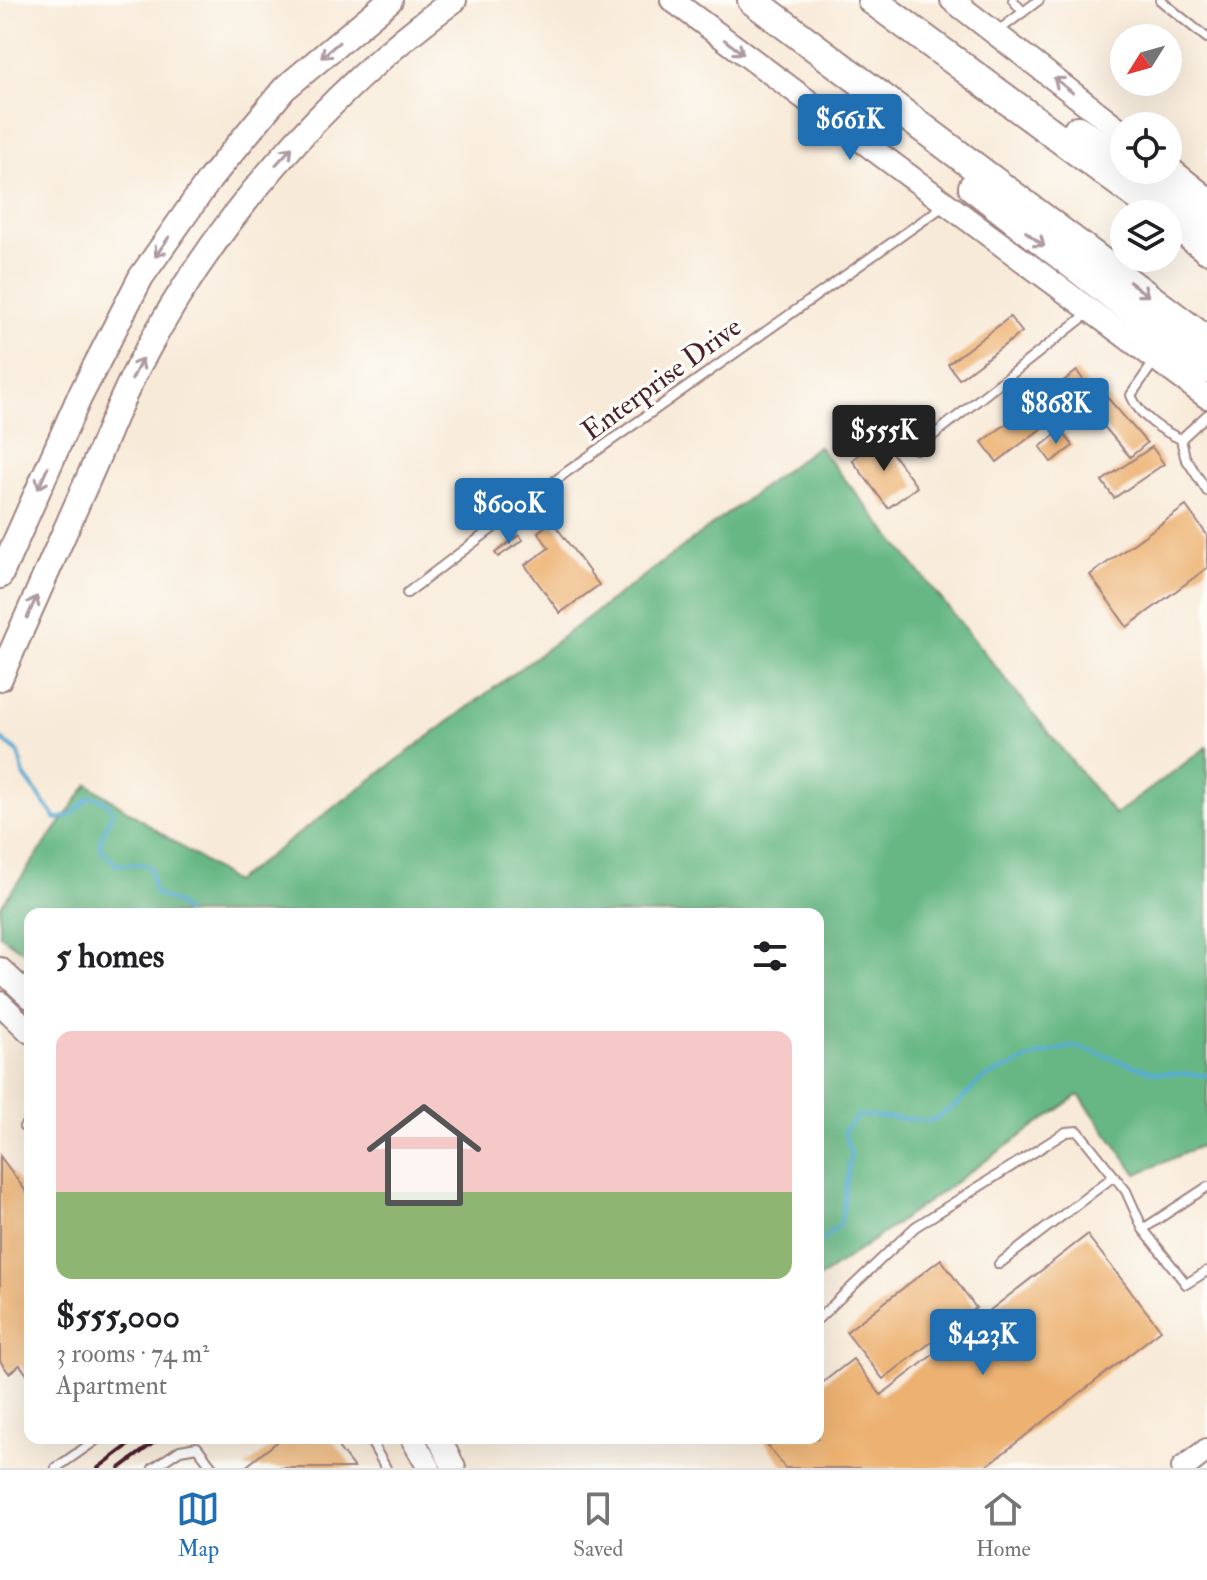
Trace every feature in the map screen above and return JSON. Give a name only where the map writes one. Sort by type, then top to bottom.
[{"type":"highway","points":[[752,0],[1207,341]]},
{"type":"highway","points":[[872,0],[1143,200]]},
{"type":"highway","points":[[891,0],[1110,151]]},
{"type":"highway","points":[[829,59],[869,102],[1031,236],[1207,369]]},
{"type":"highway","points":[[1167,184],[1206,202]]},
{"type":"highway","points":[[1182,230],[1207,249]]},
{"type":"main road","points":[[0,576],[79,398],[141,277],[210,179],[284,89],[390,0]]},
{"type":"main road","points":[[0,678],[140,363],[199,268],[255,187],[332,103],[411,32],[454,0]]},
{"type":"main road","points":[[672,0],[1207,397]]},
{"type":"main road","points":[[952,0],[1110,122]]},
{"type":"main road","points":[[1182,180],[1206,202]]},
{"type":"main road","points":[[0,969],[24,991]]},
{"type":"main road","points":[[0,1003],[24,1026]]},
{"type":"main road","points":[[415,1444],[429,1468]]},
{"type":"main road","points":[[442,1444],[454,1468]]},
{"type":"main road","points":[[1183,1468],[1207,1450]]},
{"type":"lane","points":[[1013,0],[1023,12]]},
{"type":"lane","points":[[996,32],[1039,0]]},
{"type":"lane","points":[[1160,0],[1207,38]]},
{"type":"lane","name":"Enterprise Drive","points":[[407,593],[618,435],[945,204]]},
{"type":"lane","points":[[916,449],[1091,312]]},
{"type":"lane","points":[[1156,359],[1131,395],[1134,403],[1162,431],[1181,439]]},
{"type":"lane","points":[[1181,439],[1207,415]]},
{"type":"lane","points":[[1181,439],[1185,457],[1205,484]]},
{"type":"lane","points":[[824,1313],[915,1227],[1066,1132],[1078,1131],[1126,1191],[1143,1229],[1186,1284],[1207,1271]]},
{"type":"lane","points":[[999,1264],[1114,1176]]},
{"type":"lane","points":[[1143,1229],[1207,1187]]},
{"type":"lane","points":[[56,1468],[90,1444]]},
{"type":"lane","points":[[372,1444],[386,1468]]},
{"type":"lane","points":[[153,1468],[180,1450],[197,1447],[213,1468]]},
{"type":"green space","points":[[818,446],[1115,815],[1207,747],[1207,1143],[1137,1174],[1079,1095],[824,1275],[824,908],[24,908],[24,952],[0,935],[0,907],[88,784],[234,882]]},
{"type":"building","points":[[1010,317],[1022,332],[959,379],[948,364]]},
{"type":"building","points":[[1077,371],[1091,391],[997,462],[982,442]]},
{"type":"building","points":[[1106,396],[1147,443],[1130,457],[1090,410]]},
{"type":"building","points":[[1061,430],[1073,446],[1051,462],[1040,447]]},
{"type":"building","points":[[881,438],[917,487],[888,508],[852,460]]},
{"type":"building","points":[[1152,447],[1164,464],[1114,498],[1102,481]]},
{"type":"building","points":[[1186,506],[1207,535],[1207,568],[1127,627],[1090,575]]},
{"type":"building","points":[[552,521],[599,585],[560,613],[525,565],[549,548],[538,532]]},
{"type":"building","points":[[519,535],[523,540],[498,557],[495,553]]},
{"type":"building","points":[[0,1156],[24,1189],[24,1371],[20,1365],[9,1373],[0,1361]]},
{"type":"building","points":[[1087,1235],[1161,1330],[984,1468],[785,1468],[767,1444],[824,1444],[824,1381],[853,1359],[881,1395]]},
{"type":"building","points":[[941,1259],[976,1308],[883,1379],[846,1332]]},
{"type":"building","points":[[274,1444],[336,1444],[354,1468],[244,1468]]},
{"type":"waterway","points":[[0,738],[18,752],[24,775],[56,819],[70,816],[90,797],[106,803],[113,812],[100,840],[101,850],[117,865],[143,864],[150,867],[154,893],[181,908]]},
{"type":"waterway","points":[[824,1239],[841,1223],[851,1154],[844,1130],[859,1115],[931,1121],[955,1106],[982,1079],[1039,1055],[1075,1046],[1156,1073],[1207,1075]]},
{"type":"railway","points":[[98,1468],[130,1444]]},
{"type":"railway","points":[[120,1468],[152,1444]]}]
